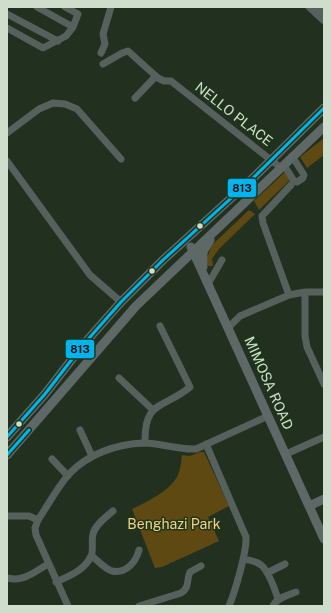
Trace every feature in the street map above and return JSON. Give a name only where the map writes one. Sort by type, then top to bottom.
[{"type":"main road","points":[[7,437],[45,394],[83,345],[121,302],[272,160],[324,108]]},
{"type":"main road","points":[[7,455],[136,306],[324,127]]},
{"type":"main road","points":[[204,273],[202,258],[206,246],[239,208]]},
{"type":"main road","name":"MIMOSA ROAD","points":[[187,239],[204,273],[324,539]]},
{"type":"main road","points":[[121,302],[154,277],[180,252],[189,250],[193,251]]},
{"type":"main road","points":[[309,506],[324,499]]},
{"type":"street","points":[[38,7],[73,26]]},
{"type":"street","points":[[7,28],[43,48],[58,41],[68,34],[73,26],[78,14],[66,7]]},
{"type":"street","points":[[100,53],[105,44],[103,34],[111,7]]},
{"type":"street","points":[[314,8],[324,12]]},
{"type":"street","points":[[314,8],[324,21]]},
{"type":"street","points":[[7,14],[58,41]]},
{"type":"street","points":[[103,64],[128,51],[156,76],[135,98]]},
{"type":"street","name":"NELLO PLACE","points":[[156,76],[161,80],[171,81],[272,160],[282,166],[294,181],[297,182],[304,176],[292,156]]},
{"type":"street","points":[[7,133],[39,109],[53,103],[66,104],[77,109],[121,159]]},
{"type":"street","points":[[7,161],[90,275],[121,302]]},
{"type":"street","points":[[289,295],[263,223],[262,216],[292,185]]},
{"type":"street","points":[[208,284],[222,260]]},
{"type":"street","points":[[305,292],[305,336],[307,347],[322,373],[324,384]]},
{"type":"street","points":[[228,328],[240,316],[289,295],[305,292],[324,292]]},
{"type":"street","points":[[145,443],[145,432],[148,420],[153,410],[159,405],[190,388],[160,326]]},
{"type":"street","points":[[119,378],[153,410]]},
{"type":"street","points":[[68,606],[48,564],[36,535],[35,528],[38,520],[68,476],[79,465],[92,456],[130,444],[145,443],[196,449],[268,416]]},
{"type":"street","points":[[80,430],[92,456]]},
{"type":"street","points":[[286,454],[324,437]]},
{"type":"street","points":[[206,444],[244,530],[247,542],[229,606]]},
{"type":"street","points":[[52,459],[68,476]]},
{"type":"street","points":[[56,582],[80,570],[92,556],[93,534],[95,529],[105,517],[113,511]]},
{"type":"street","points":[[7,516],[28,516],[38,520]]},
{"type":"street","points":[[92,556],[112,571],[118,571],[124,570],[133,564],[137,558],[139,550]]},
{"type":"street","points":[[243,559],[257,562],[262,566],[267,573],[278,599]]},
{"type":"street","points":[[7,578],[23,578],[48,564]]},
{"type":"street","points":[[267,573],[285,564]]},
{"type":"street","points":[[139,606],[185,591],[188,586],[190,572],[201,566]]},
{"type":"street","points":[[273,606],[274,602],[278,599],[296,592]]},
{"type":"green space","points":[[324,138],[324,155],[307,168],[300,157]]},
{"type":"green space","points":[[285,172],[290,180],[259,210],[254,201]]},
{"type":"green space","points":[[249,210],[255,214],[219,249],[212,259],[213,266],[208,266],[207,258],[212,245]]},
{"type":"green space","name":"Benghazi Park","points":[[204,452],[229,506],[208,517],[219,541],[162,567],[155,568],[132,509],[157,496],[173,483],[181,466],[182,455],[190,456]]},
{"type":"transit line","name":"813","points":[[7,437],[45,394],[83,345],[121,302],[163,260],[250,181],[324,108]]},
{"type":"transit line","name":"813","points":[[7,455],[29,430]]}]
